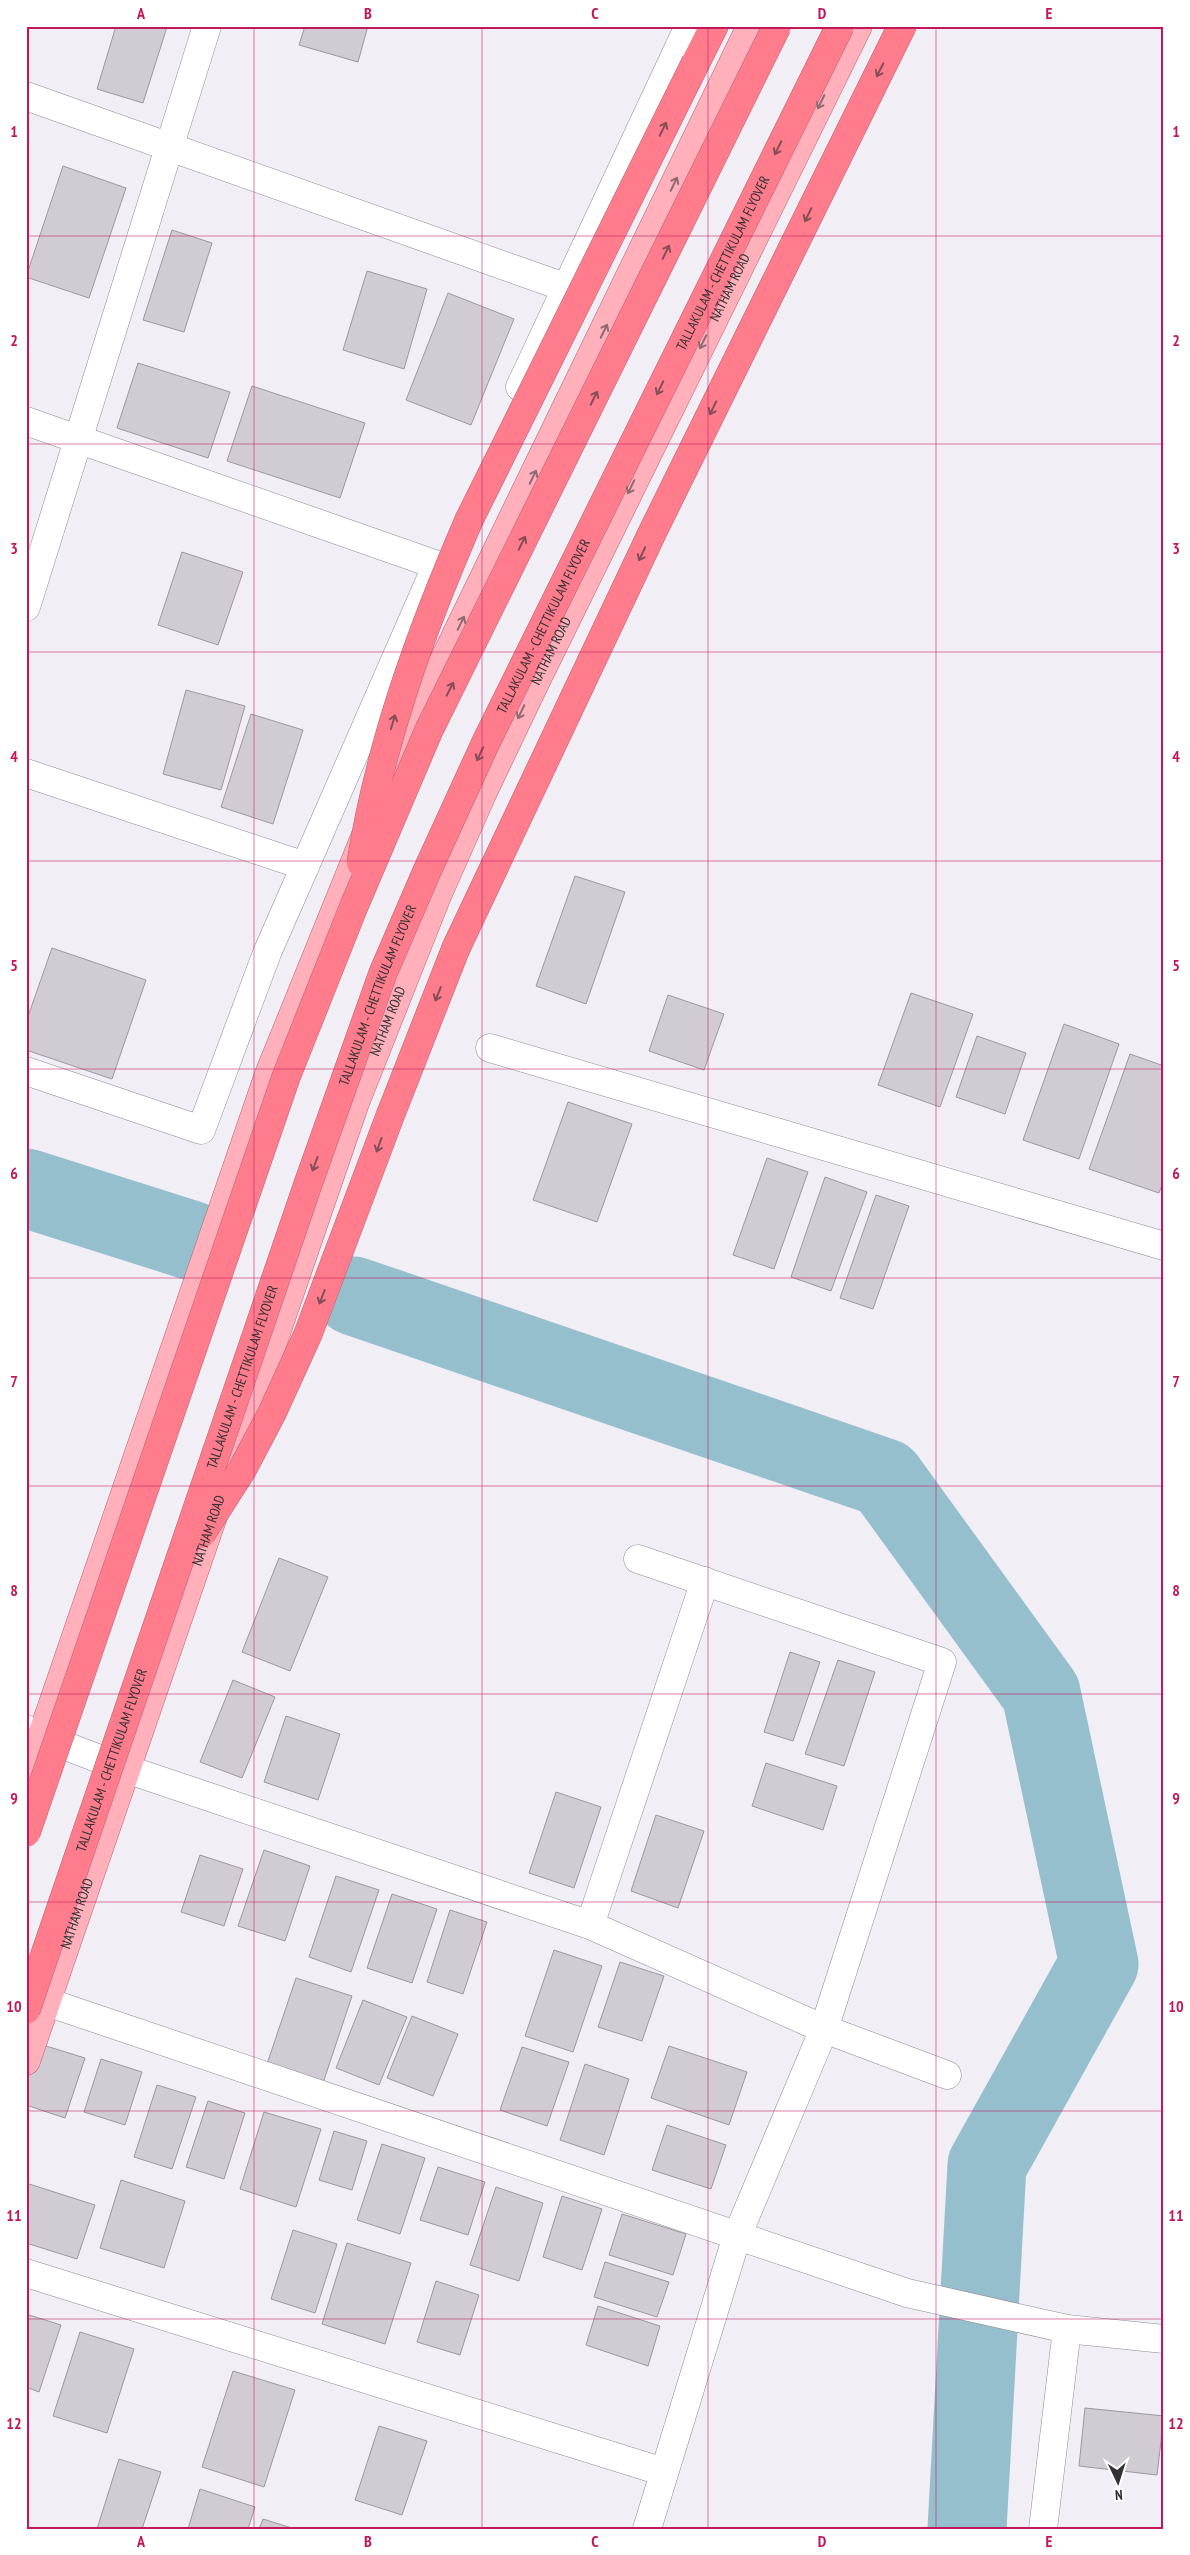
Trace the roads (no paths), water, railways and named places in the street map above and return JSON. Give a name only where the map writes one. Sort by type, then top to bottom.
[{"type":"highway","points":[[354,906],[379,770],[418,643],[445,576],[474,512],[714,26]]},
{"type":"highway","points":[[26,1833],[286,1077],[354,906],[429,730],[777,26]]},
{"type":"highway","name":"TALLAKULAM - CHETTIKULAM FLYOVER","points":[[36,2006],[176,1573],[308,1184],[384,973],[426,871],[494,725],[840,26]]},
{"type":"highway","points":[[176,1573],[242,1470],[294,1366],[456,948],[653,531],[902,26]]},
{"type":"main road","points":[[26,1782],[34,1733],[268,1074],[384,792],[434,680],[751,26]]},
{"type":"main road","name":"NATHAM ROAD","points":[[26,2062],[36,2006],[126,1769],[354,1103],[437,896],[483,792],[529,696],[858,26]]},
{"type":"street","points":[[26,607],[207,26]]},
{"type":"street","points":[[26,1071],[201,1130],[248,1000],[437,565],[689,26]]},
{"type":"street","points":[[26,96],[567,288]]},
{"type":"street","points":[[26,421],[437,565]]},
{"type":"street","points":[[26,773],[305,866]]},
{"type":"street","points":[[490,1048],[1164,1246]]},
{"type":"street","points":[[638,1559],[942,1662],[824,2029],[737,2236],[647,2529]]},
{"type":"street","points":[[590,1925],[705,1581]]},
{"type":"street","points":[[34,1733],[126,1769],[590,1925],[824,2029],[947,2075]]},
{"type":"street","points":[[36,2006],[907,2293],[1067,2329],[1164,2338]]},
{"type":"street","points":[[26,2273],[664,2472]]},
{"type":"street","points":[[1043,2529],[1067,2329]]},
{"type":"waterway","points":[[26,1188],[193,1241]]},
{"type":"waterway","points":[[354,1296],[885,1478],[1041,1693],[1099,1964],[987,2165],[967,2529]]}]
